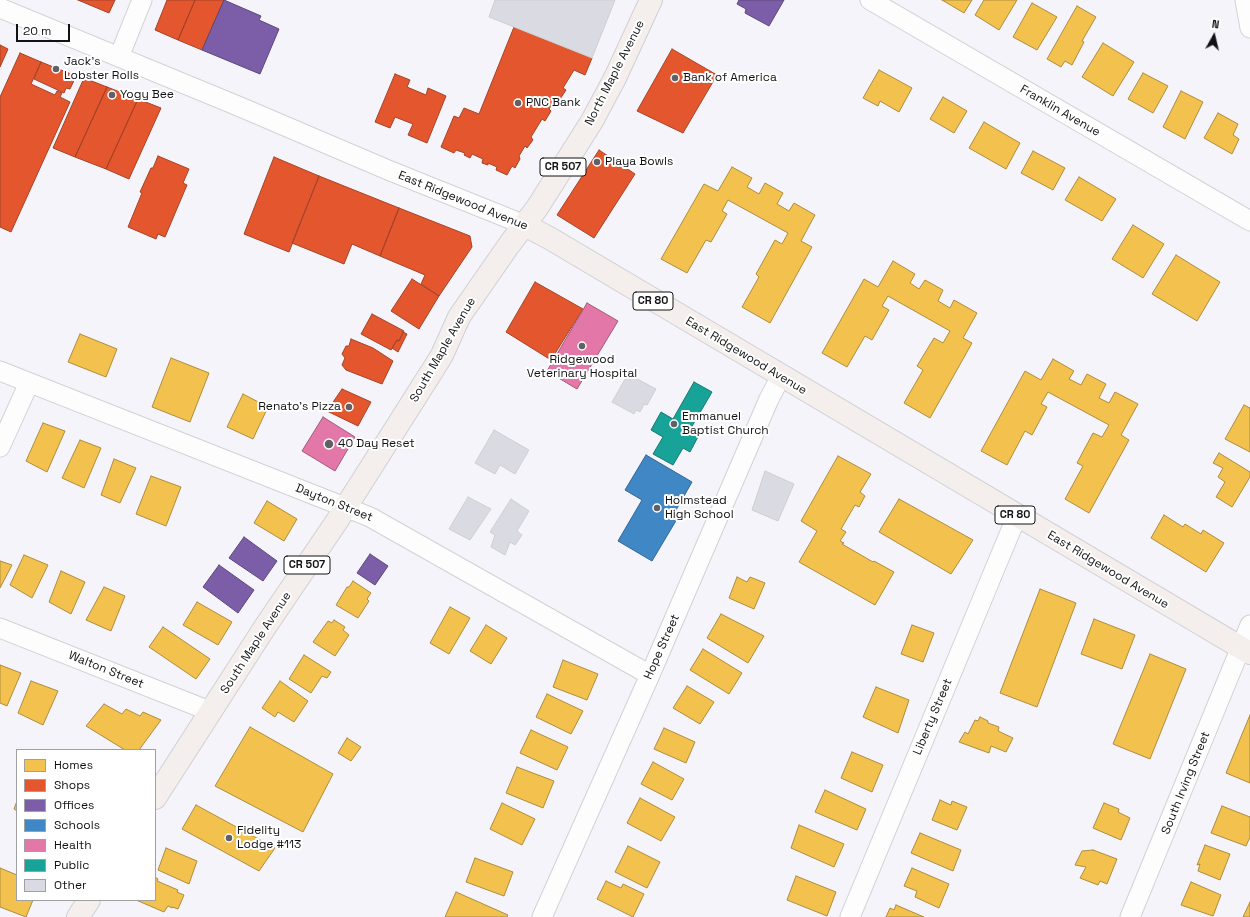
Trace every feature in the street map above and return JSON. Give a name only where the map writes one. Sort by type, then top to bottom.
[{"type":"main road","name":"North Maple Avenue","points":[[525,225],[542,201],[600,108],[651,0]]},
{"type":"main road","name":"East Ridgewood Avenue","points":[[525,225],[1245,651]]},
{"type":"main road","name":"South Maple Avenue","points":[[156,796],[212,712],[265,626],[346,507],[434,368],[459,317],[509,245],[525,225]]},
{"type":"main road","points":[[78,917],[88,901]]},
{"type":"street","points":[[119,57],[142,0]]},
{"type":"street","name":"Franklin Avenue","points":[[870,0],[1250,221]]},
{"type":"street","points":[[1245,0],[1250,28]]},
{"type":"street","name":"East Ridgewood Avenue","points":[[0,8],[388,170],[525,225]]},
{"type":"street","name":"Dayton Street","points":[[0,371],[370,517],[650,675]]},
{"type":"street","name":"Hope Street","points":[[542,917],[650,675],[760,421],[782,376]]},
{"type":"street","points":[[0,447],[29,383]]},
{"type":"street","name":"Liberty Street","points":[[850,917],[1018,516]]},
{"type":"street","name":"South Irving Street","points":[[1130,917],[1245,651],[1250,625]]},
{"type":"street","name":"Walton Street","points":[[0,628],[212,712]]},
{"type":"building: Homes","points":[[942,0],[972,0],[964,13]]},
{"type":"building: Homes","points":[[984,0],[1017,0],[999,30],[975,15]]},
{"type":"building: Homes","points":[[1032,3],[1057,17],[1037,50],[1013,37]]},
{"type":"building: Homes","points":[[1077,6],[1096,17],[1082,41],[1084,42],[1072,65],[1065,61],[1061,67],[1047,59]]},
{"type":"building: Homes","points":[[1103,43],[1134,62],[1113,96],[1082,77]]},
{"type":"building: Homes","points":[[879,70],[912,88],[899,112],[880,101],[878,106],[863,98]]},
{"type":"building: Homes","points":[[1143,73],[1168,86],[1153,113],[1128,99]]},
{"type":"building: Homes","points":[[1181,91],[1203,102],[1185,139],[1163,127]]},
{"type":"building: Homes","points":[[943,97],[967,111],[954,133],[930,119]]},
{"type":"building: Homes","points":[[1218,113],[1238,124],[1233,135],[1239,139],[1232,154],[1204,138]]},
{"type":"building: Homes","points":[[984,122],[1020,143],[1006,169],[969,148]]},
{"type":"building: Homes","points":[[1033,151],[1065,168],[1053,190],[1021,173]]},
{"type":"building: Homes","points":[[732,167],[752,178],[747,187],[759,194],[765,183],[783,193],[777,204],[789,211],[794,203],[815,215],[801,241],[812,247],[770,323],[742,307],[759,277],[756,274],[775,240],[782,244],[788,233],[728,200],[722,211],[727,214],[711,242],[706,240],[687,273],[661,259],[704,184],[718,191]]},
{"type":"building: Homes","points":[[1079,177],[1116,199],[1102,221],[1065,200]]},
{"type":"building: Homes","points":[[1133,225],[1164,244],[1143,278],[1112,259]]},
{"type":"building: Homes","points":[[1176,255],[1220,282],[1197,321],[1152,294]]},
{"type":"building: Homes","points":[[893,261],[915,274],[910,283],[919,289],[925,280],[943,290],[938,301],[950,308],[954,300],[977,313],[963,338],[972,343],[930,418],[904,403],[923,370],[917,366],[934,338],[943,343],[950,331],[888,296],[882,306],[889,310],[872,340],[865,336],[847,367],[822,353],[864,279],[878,287]]},
{"type":"building: Homes","points":[[80,334],[117,349],[106,377],[68,362]]},
{"type":"building: Homes","points":[[171,358],[209,373],[190,422],[152,407]]},
{"type":"building: Homes","points":[[1053,359],[1074,371],[1069,379],[1081,385],[1087,374],[1106,384],[1099,398],[1109,403],[1115,392],[1138,404],[1121,435],[1129,440],[1089,513],[1065,499],[1083,466],[1077,463],[1093,433],[1102,437],[1109,425],[1048,392],[1041,404],[1047,407],[1032,435],[1025,431],[1007,465],[981,451],[1025,371],[1041,380]]},
{"type":"building: Homes","points":[[243,394],[268,407],[253,439],[227,427]]},
{"type":"building: Homes","points":[[1244,405],[1250,408],[1250,452],[1225,439]]},
{"type":"building: Homes","points":[[43,423],[65,431],[47,472],[26,461]]},
{"type":"building: Homes","points":[[80,440],[101,448],[84,488],[62,478]]},
{"type":"building: Homes","points":[[1219,453],[1250,472],[1250,477],[1232,507],[1216,497],[1225,482],[1218,477],[1223,468],[1213,463]]},
{"type":"building: Homes","points":[[838,456],[871,474],[860,492],[865,496],[859,507],[855,505],[841,529],[846,532],[840,541],[844,543],[842,544],[873,562],[874,561],[894,572],[875,605],[799,562],[817,531],[801,521]]},
{"type":"building: Homes","points":[[114,459],[136,468],[120,503],[101,495]]},
{"type":"building: Homes","points":[[151,476],[181,487],[166,526],[136,514]]},
{"type":"building: Homes","points":[[899,499],[973,540],[951,574],[879,532]]},
{"type":"building: Homes","points":[[267,501],[297,519],[284,541],[254,523]]},
{"type":"building: Homes","points":[[1164,515],[1183,527],[1185,524],[1201,534],[1203,530],[1224,543],[1206,572],[1151,538]]},
{"type":"building: Homes","points":[[24,555],[48,565],[32,598],[10,585]]},
{"type":"building: Homes","points":[[0,561],[12,565],[0,588]]},
{"type":"building: Homes","points":[[61,571],[85,582],[71,614],[49,602]]},
{"type":"building: Homes","points":[[737,577],[747,582],[750,577],[765,583],[754,609],[729,598]]},
{"type":"building: Homes","points":[[353,581],[371,593],[367,599],[369,601],[358,618],[336,605],[347,587],[349,587]]},
{"type":"building: Homes","points":[[104,587],[125,596],[111,631],[86,620]]},
{"type":"building: Homes","points":[[1040,589],[1076,603],[1037,707],[1000,693]]},
{"type":"building: Homes","points":[[197,602],[232,622],[218,645],[183,625]]},
{"type":"building: Homes","points":[[450,607],[470,618],[449,654],[430,643]]},
{"type":"building: Homes","points":[[721,614],[764,636],[748,663],[707,638]]},
{"type":"building: Homes","points":[[1094,619],[1135,635],[1122,669],[1081,654]]},
{"type":"building: Homes","points":[[334,620],[345,627],[343,630],[349,635],[335,656],[313,642],[328,621],[332,623]]},
{"type":"building: Homes","points":[[486,625],[507,638],[491,664],[470,651]]},
{"type":"building: Homes","points":[[912,625],[934,633],[923,662],[901,654]]},
{"type":"building: Homes","points":[[163,627],[210,659],[196,679],[149,647]]},
{"type":"building: Homes","points":[[703,649],[742,673],[729,694],[690,670]]},
{"type":"building: Homes","points":[[1150,654],[1186,669],[1150,759],[1113,744]]},
{"type":"building: Homes","points":[[304,655],[331,672],[327,678],[322,676],[311,693],[289,679]]},
{"type":"building: Homes","points":[[563,660],[598,674],[587,700],[553,687]]},
{"type":"building: Homes","points":[[0,665],[21,673],[7,706],[0,703]]},
{"type":"building: Homes","points":[[31,681],[58,691],[43,725],[18,713]]},
{"type":"building: Homes","points":[[280,681],[308,701],[294,722],[278,712],[275,717],[262,708]]},
{"type":"building: Homes","points":[[687,686],[714,702],[700,724],[673,708]]},
{"type":"building: Homes","points":[[876,687],[909,700],[898,733],[863,717]]},
{"type":"building: Homes","points":[[547,694],[583,711],[571,734],[536,717]]},
{"type":"building: Homes","points":[[104,704],[122,714],[126,709],[140,716],[143,712],[161,720],[140,749],[123,749],[86,726]]},
{"type":"building: Homes","points":[[1250,715],[1250,783],[1226,773]]},
{"type":"building: Homes","points":[[980,717],[988,721],[988,723],[999,727],[998,731],[1013,738],[1006,752],[991,746],[989,753],[959,742],[965,732],[968,734],[975,720],[978,721]]},
{"type":"building: Homes","points":[[250,727],[333,774],[303,832],[215,786]]},
{"type":"building: Homes","points":[[664,728],[695,742],[686,763],[654,749]]},
{"type":"building: Homes","points":[[531,730],[568,747],[557,770],[520,753]]},
{"type":"building: Homes","points":[[347,738],[361,747],[351,761],[338,753]]},
{"type":"building: Homes","points":[[852,752],[883,765],[872,792],[841,778]]},
{"type":"building: Homes","points":[[653,762],[684,779],[672,800],[641,784]]},
{"type":"building: Homes","points":[[517,767],[554,781],[543,808],[506,793]]},
{"type":"building: Homes","points":[[825,790],[866,809],[857,830],[815,812]]},
{"type":"building: Homes","points":[[640,798],[675,817],[661,841],[627,823]]},
{"type":"building: Homes","points":[[940,800],[951,805],[952,801],[967,807],[957,830],[932,820]]},
{"type":"building: Homes","points":[[502,803],[535,819],[522,845],[490,829]]},
{"type":"building: Homes","points":[[1104,803],[1119,809],[1118,812],[1130,818],[1121,840],[1093,828]]},
{"type":"building: Homes","name":"Fidelity Lodge #113","points":[[196,805],[275,848],[259,871],[182,829]]},
{"type":"building: Homes","points":[[1222,806],[1250,817],[1250,837],[1246,846],[1211,833]]},
{"type":"building: Homes","points":[[799,825],[844,844],[834,867],[791,848]]},
{"type":"building: Homes","points":[[920,833],[961,850],[953,871],[911,853]]},
{"type":"building: Homes","points":[[1205,845],[1230,854],[1220,880],[1198,871],[1200,864],[1197,865]]},
{"type":"building: Homes","points":[[628,846],[660,862],[647,888],[615,872]]},
{"type":"building: Homes","points":[[166,848],[197,861],[189,884],[158,870]]},
{"type":"building: Homes","points":[[1093,850],[1117,859],[1107,884],[1100,881],[1098,885],[1080,878],[1086,867],[1075,865],[1082,851]]},
{"type":"building: Homes","points":[[475,858],[513,872],[504,896],[466,882]]},
{"type":"building: Homes","points":[[0,868],[16,875],[16,901],[33,901],[26,917],[0,907]]},
{"type":"building: Homes","points":[[912,868],[949,884],[939,908],[915,897],[917,891],[904,886]]},
{"type":"building: Homes","points":[[796,876],[836,892],[827,916],[787,900]]},
{"type":"building: Homes","points":[[156,878],[158,879],[157,881],[178,890],[177,892],[184,895],[178,909],[168,906],[164,912],[138,901],[156,901]]},
{"type":"building: Homes","points":[[606,881],[621,888],[623,884],[644,894],[633,917],[597,899]]},
{"type":"building: Homes","points":[[1191,882],[1221,895],[1213,916],[1181,905]]},
{"type":"building: Homes","points":[[456,892],[508,915],[507,917],[445,917]]},
{"type":"building: Homes","points":[[1250,902],[1250,917],[1243,917]]},
{"type":"building: Homes","points":[[896,905],[924,917],[886,917],[890,908],[894,910]]},
{"type":"building: Shops","points":[[78,0],[115,0],[109,13]]},
{"type":"building: Shops","points":[[167,0],[195,0],[178,40],[155,30]]},
{"type":"building: Shops","points":[[195,0],[224,0],[202,50],[178,40]]},
{"type":"building: Shops","name":"PNC Bank","points":[[514,27],[592,58],[585,75],[574,70],[563,88],[566,90],[560,99],[556,97],[549,109],[551,111],[545,121],[542,119],[531,137],[533,140],[527,148],[525,146],[519,156],[520,159],[515,168],[512,166],[507,175],[496,170],[497,167],[488,163],[488,165],[482,163],[483,159],[472,154],[470,158],[464,155],[465,153],[456,150],[454,153],[441,147],[454,116],[459,118],[464,108],[479,114]]},
{"type":"building: Shops","points":[[0,45],[8,49],[0,67]]},
{"type":"building: Shops","points":[[672,49],[717,75],[683,133],[637,111]]},
{"type":"building: Shops","points":[[20,53],[41,62],[31,84],[55,95],[57,91],[62,93],[60,97],[70,102],[11,232],[0,227],[0,97]]},
{"type":"building: Shops","points":[[41,62],[76,76],[70,89],[66,88],[64,93],[34,79]]},
{"type":"building: Shops","points":[[395,74],[410,80],[407,87],[426,95],[428,88],[446,96],[427,143],[408,135],[413,124],[395,117],[390,128],[375,122]]},
{"type":"building: Shops","points":[[84,78],[107,87],[75,157],[53,148]]},
{"type":"building: Shops","points":[[107,87],[138,99],[106,169],[75,157]]},
{"type":"building: Shops","points":[[138,99],[161,108],[129,179],[106,169]]},
{"type":"building: Shops","points":[[599,150],[635,174],[594,238],[557,215]]},
{"type":"building: Shops","points":[[158,156],[189,169],[183,183],[187,185],[165,237],[158,234],[156,239],[128,227],[142,193],[140,192]]},
{"type":"building: Shops","points":[[274,157],[319,176],[289,252],[244,234]]},
{"type":"building: Shops","points":[[319,176],[399,208],[380,256],[352,244],[344,264],[292,243]]},
{"type":"building: Shops","points":[[399,208],[470,236],[472,247],[439,296],[421,284],[425,275],[380,256]]},
{"type":"building: Shops","points":[[412,279],[439,296],[419,329],[391,311]]},
{"type":"building: Shops","points":[[535,282],[583,309],[551,360],[506,332]]},
{"type":"building: Shops","points":[[372,314],[404,331],[399,341],[397,340],[391,350],[361,334]]},
{"type":"building: Shops","points":[[403,332],[407,334],[398,352],[392,348],[397,340],[399,341]]},
{"type":"building: Shops","points":[[351,339],[373,348],[393,361],[382,384],[346,370],[342,365],[345,358],[342,354],[346,346],[349,346]]},
{"type":"building: Shops","name":"Renato's Pizza","points":[[342,389],[371,402],[358,426],[327,411]]},
{"type":"building: Offices","points":[[224,0],[261,16],[259,20],[279,29],[260,74],[202,50]]},
{"type":"building: Offices","points":[[739,0],[784,0],[769,26],[745,13],[746,9],[737,4]]},
{"type":"building: Offices","points":[[244,537],[277,561],[263,581],[229,558]]},
{"type":"building: Offices","points":[[370,554],[388,566],[375,585],[357,573]]},
{"type":"building: Offices","points":[[219,565],[254,590],[238,613],[203,587]]},
{"type":"building: Schools","name":"Holmstead High School","points":[[646,455],[692,482],[672,517],[677,519],[652,561],[618,541],[642,500],[625,490]]},
{"type":"building: Health","name":"Ridgewood Veterinary Hospital","points":[[587,303],[618,321],[577,389],[547,371]]},
{"type":"building: Health","name":"40 Day Reset","points":[[323,417],[355,437],[335,471],[302,451]]},
{"type":"building: Public","name":"Emmanuel Baptist Church","points":[[694,382],[712,392],[691,428],[700,433],[690,452],[683,448],[673,465],[653,454],[663,437],[651,430],[661,412],[673,419]]},
{"type":"building: Other","points":[[495,0],[615,0],[592,58],[489,17]]},
{"type":"building: Other","points":[[628,374],[656,389],[647,405],[644,404],[640,412],[636,410],[634,414],[612,402]]},
{"type":"building: Other","points":[[494,430],[529,450],[515,474],[500,465],[495,474],[475,463]]},
{"type":"building: Other","points":[[765,471],[794,484],[778,521],[752,510]]},
{"type":"building: Other","points":[[468,497],[491,509],[470,540],[449,529]]},
{"type":"building: Other","points":[[511,499],[529,511],[517,531],[522,535],[515,545],[510,542],[505,555],[491,547],[495,535],[490,532]]},
{"type":"place","name":"Jack’s Lobster Rolls","points":[[56,69]]},
{"type":"place","name":"Bank of America","points":[[675,78]]},
{"type":"place","name":"Yogy Bee","points":[[112,95]]},
{"type":"place","name":"PNC Bank","points":[[518,103]]},
{"type":"place","name":"Playa Bowls","points":[[597,162]]},
{"type":"place","name":"Ridgewood Veterinary Hospital","points":[[582,346]]},
{"type":"place","name":"Renato's Pizza","points":[[349,407]]},
{"type":"place","name":"Emmanuel Baptist Church","points":[[674,424]]},
{"type":"place","name":"40 Day Reset","points":[[329,444]]},
{"type":"place","name":"Holmstead High School","points":[[657,508]]},
{"type":"place","name":"Fidelity Lodge #113","points":[[229,838]]}]
